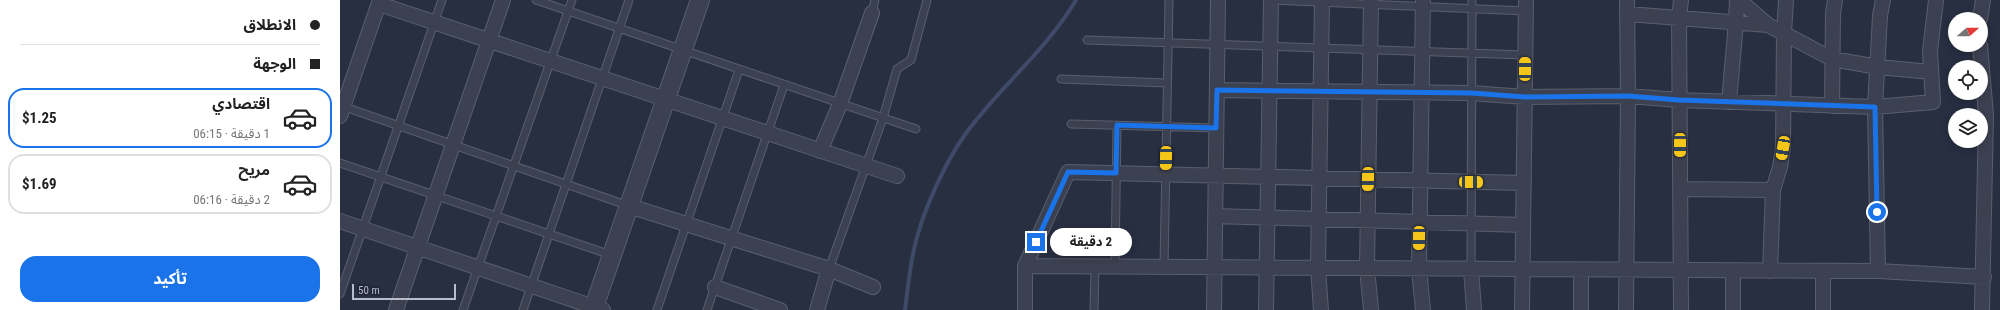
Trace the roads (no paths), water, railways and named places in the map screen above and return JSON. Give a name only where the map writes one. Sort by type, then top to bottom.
[{"type":"street","points":[[396,310],[503,0]]},
{"type":"street","points":[[340,221],[596,309],[612,255],[700,0]]},
{"type":"street","points":[[1214,310],[1218,0]]},
{"type":"street","points":[[1266,310],[1265,268],[1271,0]]},
{"type":"street","points":[[1681,0],[1679,18],[1681,310]]},
{"type":"street","points":[[1729,102],[1738,0]]},
{"type":"street","points":[[1738,0],[1768,25],[1832,59],[1878,67],[1931,72]]},
{"type":"street","points":[[1770,271],[1772,190],[1780,167],[1783,148],[1782,104],[1786,0]]},
{"type":"street","points":[[1832,106],[1832,59],[1835,0]]},
{"type":"street","points":[[1878,271],[1875,107],[1880,16],[1883,0]]},
{"type":"street","points":[[1217,90],[1471,93],[1525,97],[1628,96],[1679,100],[1875,107],[1933,102],[1930,51],[1936,0]]},
{"type":"street","points":[[1981,12],[1983,0]]},
{"type":"street","points":[[1321,310],[1318,268],[1322,1]]},
{"type":"street","points":[[341,110],[379,2],[550,61],[897,176]]},
{"type":"street","points":[[1371,2],[1367,268],[1371,310]]},
{"type":"street","points":[[1422,310],[1419,269],[1423,3]]},
{"type":"street","points":[[1522,310],[1526,5]]},
{"type":"street","points":[[820,151],[840,104],[874,7]]},
{"type":"street","points":[[1626,310],[1625,270],[1628,7],[1679,18],[1768,25]]},
{"type":"street","points":[[1981,52],[1986,115],[1984,277],[1982,310]]},
{"type":"street","points":[[1025,310],[1025,266],[1068,172],[1524,183]]},
{"type":"street","points":[[1680,189],[1772,190]]},
{"type":"street","points":[[629,206],[829,269],[873,287]]},
{"type":"street","points":[[1215,216],[1523,225]]},
{"type":"street","points":[[1025,266],[1878,271],[1984,277]]},
{"type":"street","points":[[818,310],[829,269]]},
{"type":"street","points":[[1471,269],[1474,310]]},
{"type":"street","points":[[1581,270],[1581,310]]},
{"type":"street","points":[[1733,270],[1733,310]]},
{"type":"street","points":[[1823,271],[1823,310]]},
{"type":"street","points":[[715,287],[780,310]]},
{"type":"lane","points":[[340,294],[442,0]]},
{"type":"lane","points":[[536,0],[916,129]]},
{"type":"lane","points":[[463,310],[572,0]]},
{"type":"lane","points":[[523,310],[629,0]]},
{"type":"lane","points":[[829,269],[884,118],[897,69],[911,60],[927,0]]},
{"type":"lane","points":[[1164,267],[1168,0]]},
{"type":"lane","points":[[1271,0],[1423,3],[1472,8],[1526,5]]},
{"type":"lane","points":[[1471,269],[1472,0]]},
{"type":"lane","points":[[1087,40],[1525,56]]},
{"type":"lane","points":[[657,310],[739,70]]},
{"type":"lane","points":[[1061,79],[1167,83]]},
{"type":"lane","points":[[707,310],[784,85]]},
{"type":"lane","points":[[341,110],[399,126],[629,206]]},
{"type":"lane","points":[[1071,124],[1216,128]]},
{"type":"lane","points":[[1115,267],[1117,125]]},
{"type":"lane","points":[[340,163],[612,255]]},
{"type":"lane","points":[[1094,310],[1095,267]]},
{"type":"waterway","points":[[905,310],[909,275],[916,241],[924,215],[950,159],[977,118],[1051,36],[1076,0]]}]
